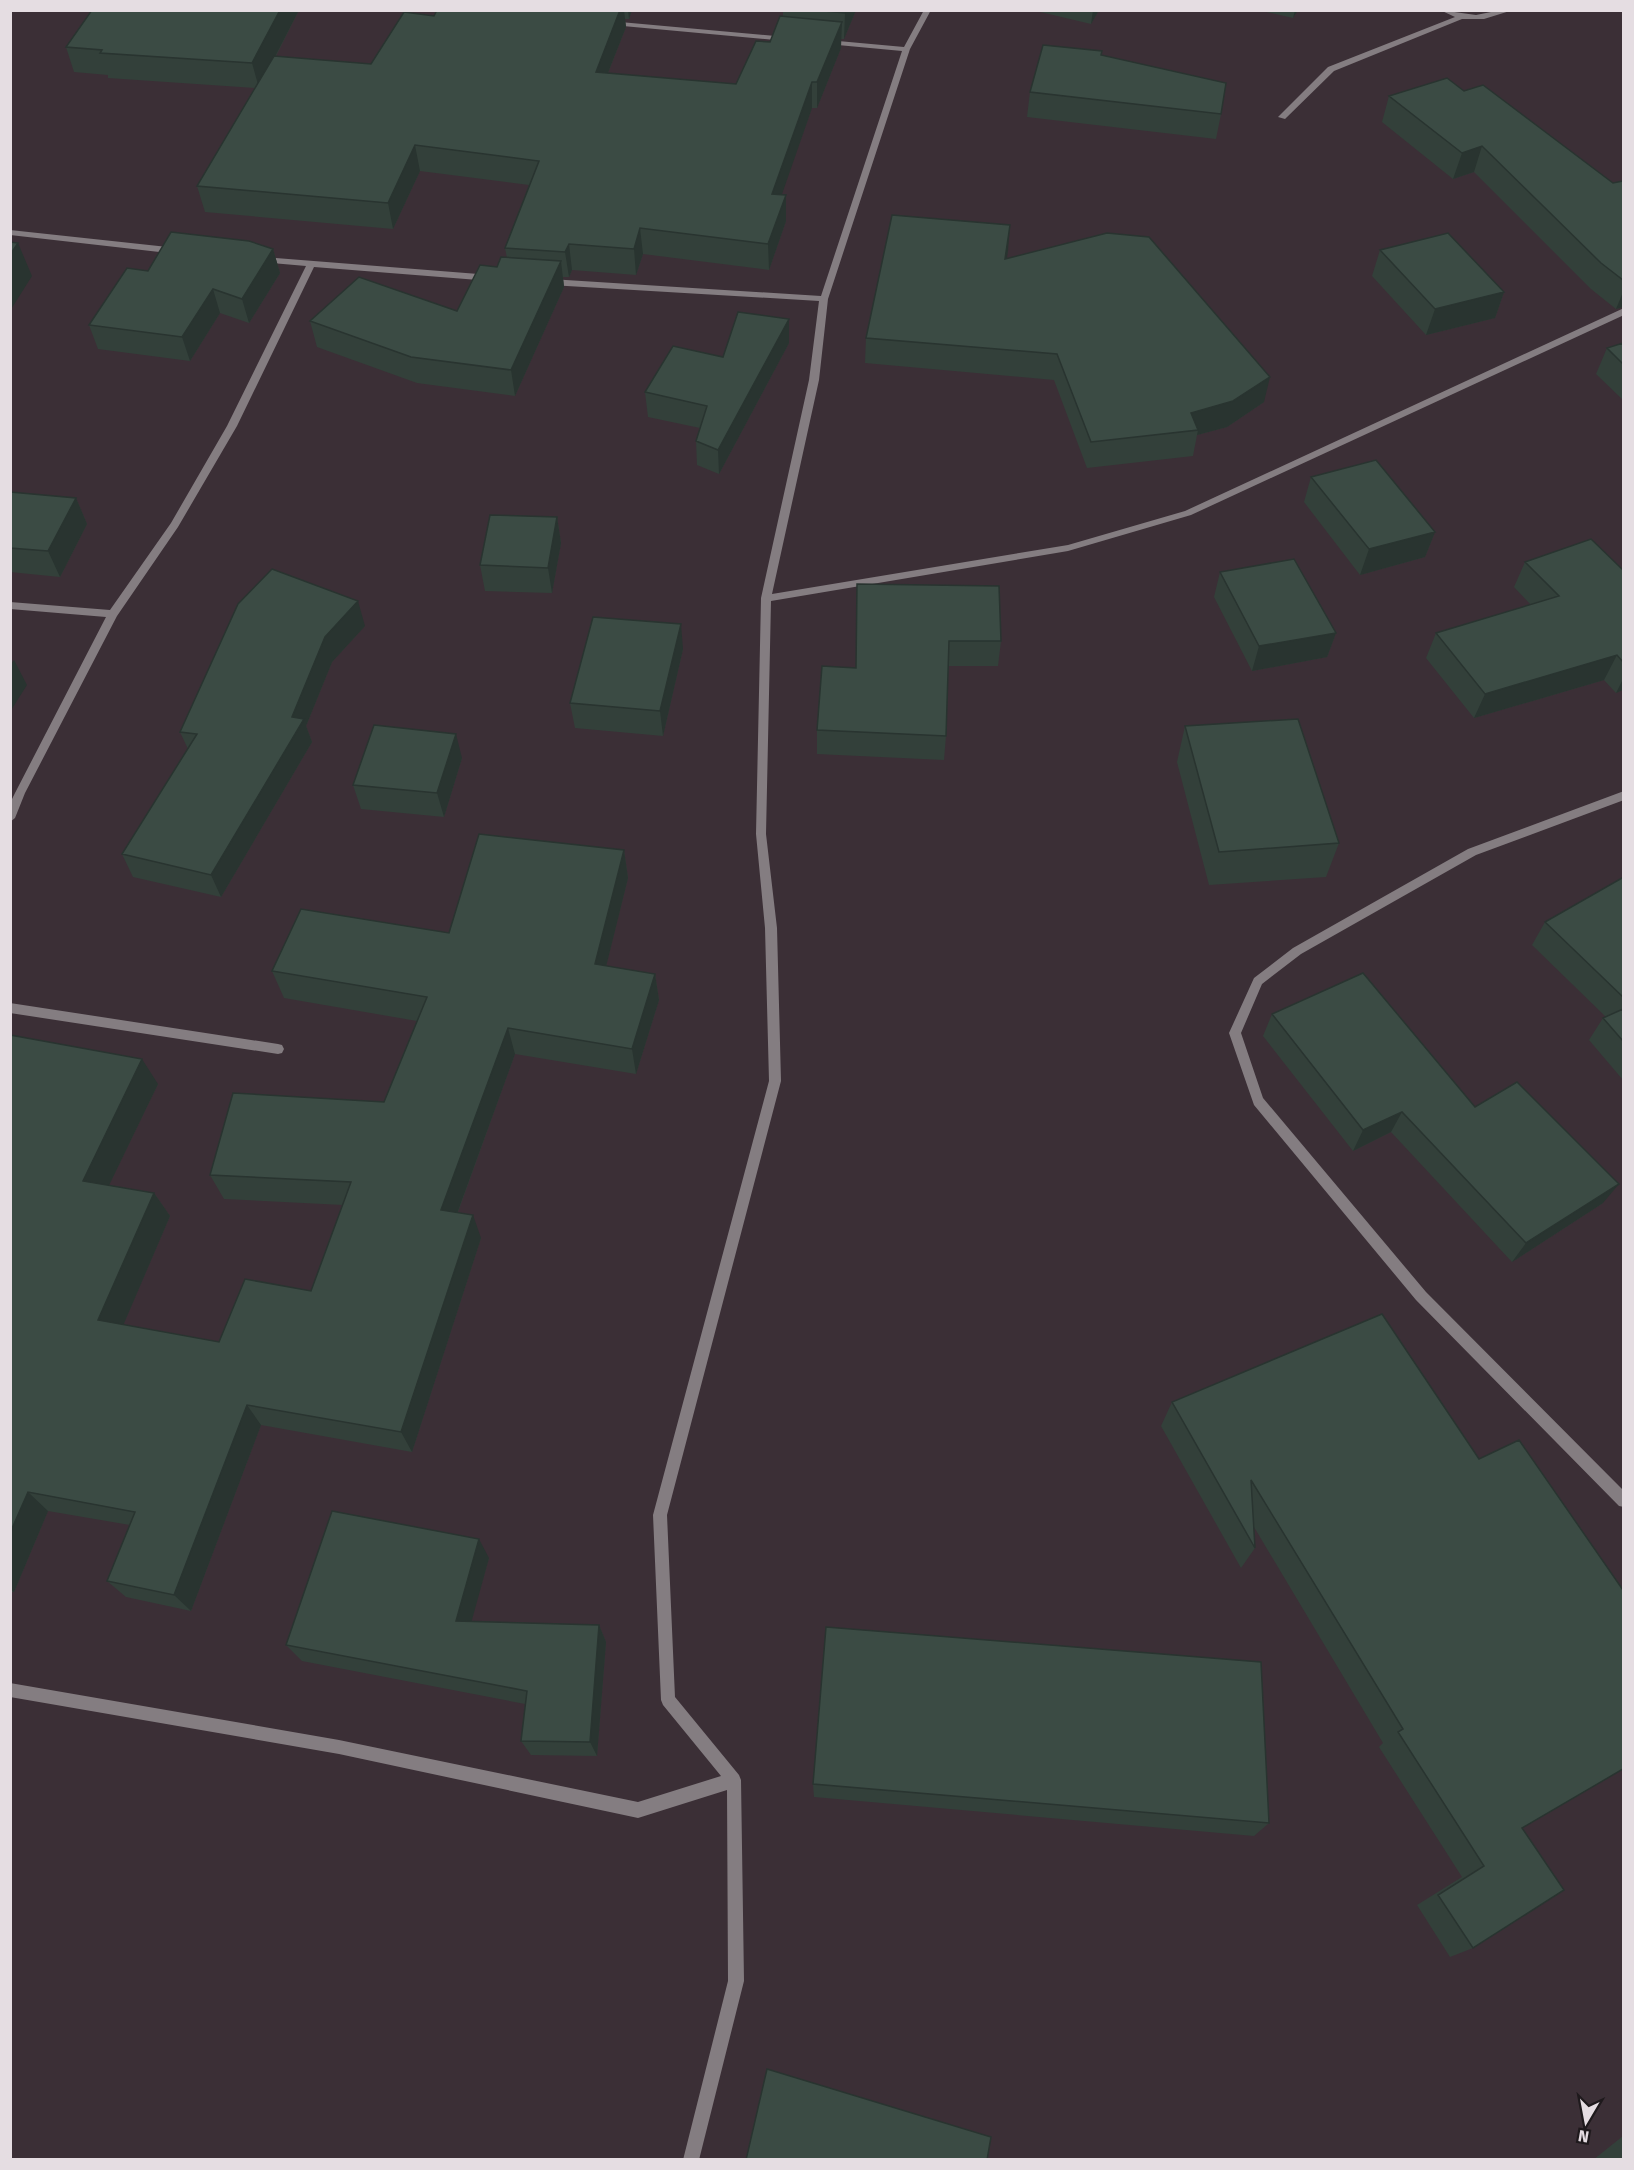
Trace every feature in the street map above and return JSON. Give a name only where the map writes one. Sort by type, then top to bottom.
[{"type":"street","points":[[691,2160],[736,1981],[734,1780],[668,1700],[660,1515],[775,1081],[771,928],[761,834],[765,598],[814,380],[824,300],[906,49],[928,10]]},
{"type":"street","points":[[1443,10],[1458,19]]},
{"type":"street","points":[[1282,117],[1331,69],[1458,19],[1494,16],[1510,10]]},
{"type":"street","points":[[601,22],[800,40]]},
{"type":"street","points":[[812,41],[906,49]]},
{"type":"street","points":[[10,232],[183,251]]},
{"type":"street","points":[[253,259],[310,266],[501,278]]},
{"type":"street","points":[[10,818],[20,793],[113,614],[175,525],[232,426],[310,266]]},
{"type":"street","points":[[537,281],[824,300]]},
{"type":"street","points":[[765,598],[1068,548],[1188,513],[1623,310]]},
{"type":"street","points":[[10,605],[113,614]]},
{"type":"street","points":[[1623,795],[1472,852],[1297,951],[1258,981],[1235,1034],[1258,1101],[1295,1146],[1421,1296],[1623,1501]]},
{"type":"street","points":[[10,1008],[278,1049]]},
{"type":"street","points":[[10,1690],[339,1746],[638,1809],[734,1780]]},
{"type":"building","points":[[92,10],[280,10],[252,63],[100,53],[102,50],[66,47]]},
{"type":"building","points":[[437,10],[620,10],[596,72],[736,84],[756,41],[770,42],[780,16],[842,22],[817,82],[812,82],[772,194],[786,195],[768,244],[640,228],[634,249],[569,244],[565,252],[505,248],[539,161],[415,145],[388,203],[197,186],[274,56],[371,64],[404,12],[434,16]]},
{"type":"building","points":[[813,10],[846,10],[845,13]]},
{"type":"building","points":[[1043,45],[1102,51],[1101,55],[1226,83],[1221,114],[1030,92]]},
{"type":"building","points":[[1447,78],[1464,91],[1483,85],[1613,183],[1623,181],[1623,280],[1601,263],[1482,146],[1462,153],[1389,96]]},
{"type":"building","points":[[892,215],[1010,225],[1005,259],[1107,233],[1149,237],[1270,377],[1233,401],[1191,413],[1198,430],[1091,442],[1057,354],[866,338]]},
{"type":"building","points":[[171,232],[249,241],[273,249],[242,299],[213,289],[182,337],[89,325],[127,268],[148,271]]},
{"type":"building","points":[[1448,233],[1504,292],[1435,309],[1380,250]]},
{"type":"building","points":[[10,242],[18,243],[10,255]]},
{"type":"building","points":[[501,257],[561,261],[511,370],[411,357],[310,321],[359,277],[457,311],[480,265],[497,267]]},
{"type":"building","points":[[738,312],[789,319],[718,450],[696,441],[707,406],[645,392],[673,346],[723,357]]},
{"type":"building","points":[[1623,343],[1623,364],[1607,348]]},
{"type":"building","points":[[1376,460],[1435,532],[1369,549],[1311,477]]},
{"type":"building","points":[[10,492],[76,498],[48,551],[10,548]]},
{"type":"building","points":[[490,515],[557,517],[548,568],[480,565]]},
{"type":"building","points":[[1591,539],[1623,570],[1623,662],[1617,655],[1485,694],[1436,633],[1559,596],[1525,562]]},
{"type":"building","points":[[1294,559],[1336,633],[1259,646],[1220,572]]},
{"type":"building","points":[[272,569],[358,601],[325,637],[292,717],[304,719],[211,875],[122,854],[197,734],[180,732],[238,604]]},
{"type":"building","points":[[857,584],[999,586],[1001,641],[949,641],[946,736],[817,730],[822,666],[856,668]]},
{"type":"building","points":[[593,617],[681,624],[660,711],[570,703]]},
{"type":"building","points":[[1298,719],[1339,843],[1219,852],[1185,726]]},
{"type":"building","points":[[374,725],[456,734],[437,793],[353,785]]},
{"type":"building","points":[[479,834],[624,850],[595,964],[655,974],[632,1049],[508,1028],[441,1210],[473,1215],[401,1432],[247,1405],[174,1595],[107,1581],[135,1512],[28,1492],[10,1533],[10,1035],[142,1059],[83,1181],[154,1193],[98,1320],[219,1342],[245,1279],[311,1291],[351,1182],[210,1175],[233,1093],[384,1102],[427,997],[272,971],[301,909],[449,933]]},
{"type":"building","points":[[1623,879],[1623,997],[1545,922]]},
{"type":"building","points":[[1363,973],[1475,1107],[1517,1082],[1619,1184],[1526,1243],[1402,1112],[1363,1130],[1272,1014]]},
{"type":"building","points":[[1623,1009],[1623,1041],[1603,1018]]},
{"type":"building","points":[[1382,1314],[1479,1459],[1519,1440],[1623,1590],[1623,1769],[1522,1828],[1564,1890],[1473,1948],[1438,1895],[1484,1866],[1398,1732],[1403,1729],[1251,1480],[1255,1548],[1172,1402]]},
{"type":"building","points":[[332,1511],[479,1539],[456,1621],[599,1625],[590,1742],[521,1741],[527,1691],[286,1645]]},
{"type":"building","points":[[826,1627],[1261,1662],[1269,1823],[813,1784]]},
{"type":"building","points":[[767,2069],[991,2137],[987,2160],[746,2160]]}]
